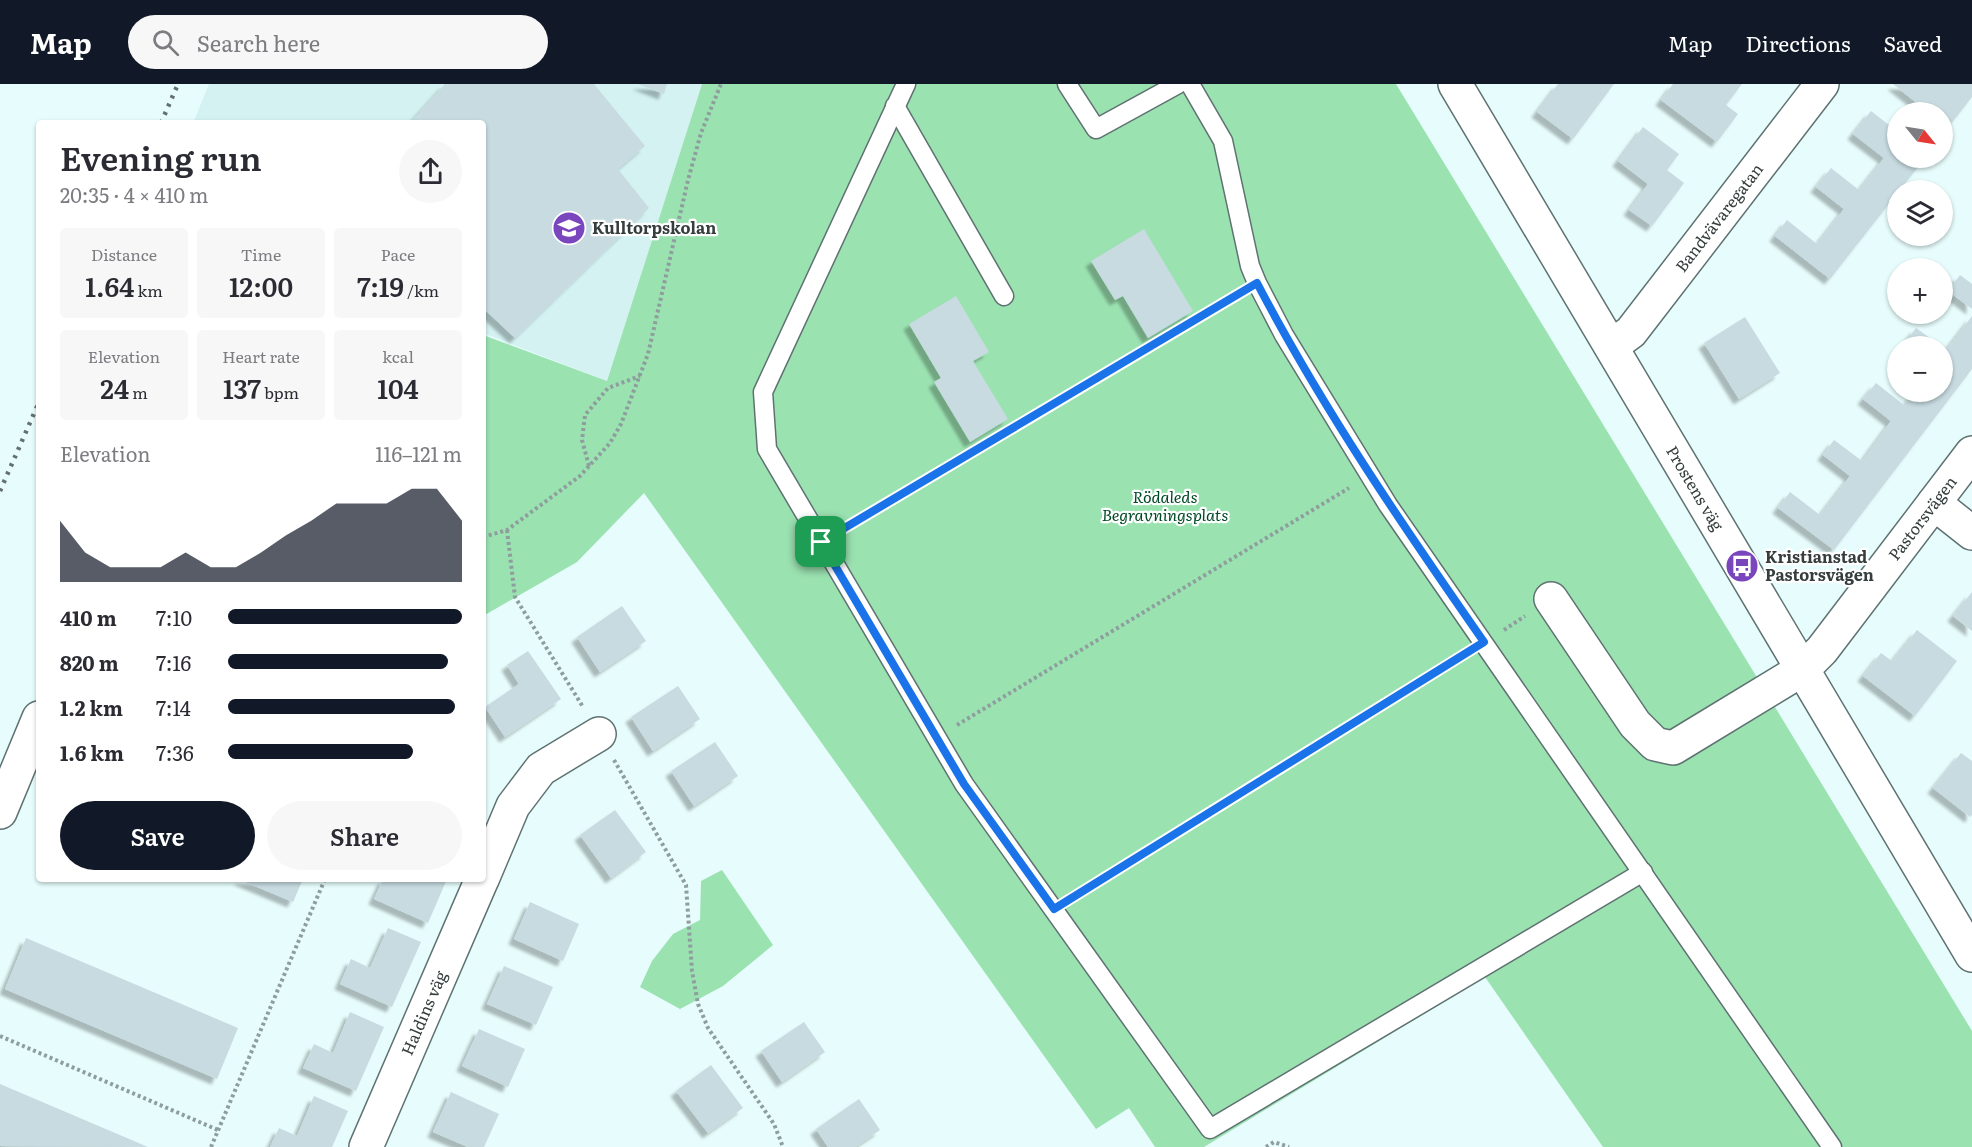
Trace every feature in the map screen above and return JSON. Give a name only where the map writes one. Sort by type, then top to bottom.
[{"type":"street","name":"Prostens väg","points":[[1455,84],[1972,955]]},
{"type":"street","name":"Bandvävaregatan","points":[[1611,346],[1631,332],[1822,84]]},
{"type":"street","name":"Pastorsvägen","points":[[1551,599],[1635,724],[1655,744],[1673,748],[1803,669],[1822,650],[1972,453]]},
{"type":"street","points":[[1934,503],[1972,532]]},
{"type":"street","points":[[0,812],[36,725]]},
{"type":"street","name":"Haldins väg","points":[[486,869],[513,806],[541,769],[599,734]]},
{"type":"street","name":"Haldins väg","points":[[366,1147],[480,882]]},
{"type":"lane","points":[[906,84],[763,392],[767,449],[964,784],[1210,1129],[1643,872]]},
{"type":"lane","points":[[1067,84],[1096,129],[1178,84]]},
{"type":"lane","points":[[1190,84],[1222,141],[1250,266],[1284,335],[1388,505],[1832,1147]]},
{"type":"lane","points":[[895,106],[1005,296]]},
{"type":"path","points":[[486,536],[507,530],[580,476],[610,443],[621,424],[648,354],[701,133],[722,84]]},
{"type":"path","points":[[821,542],[1257,283]]},
{"type":"path","points":[[589,466],[582,440],[585,415],[608,388],[640,376]]},
{"type":"path","points":[[937,737],[1370,476]]},
{"type":"path","points":[[507,530],[516,597],[599,734],[686,885],[692,971],[698,1004],[708,1028],[774,1124],[783,1147]]},
{"type":"path","points":[[1054,909],[1551,599]]},
{"type":"path","points":[[211,1147],[324,882]]},
{"type":"path","points":[[0,1036],[218,1130]]},
{"type":"path","points":[[1266,1147],[1274,1142],[1289,1147]]},
{"type":"shaded area","name":"Kulltorpskolan","points":[[209,84],[702,84],[607,381],[486,334],[486,120],[194,120]]},
{"type":"green space","name":"Rödaleds Begravningsplats","points":[[702,84],[1396,84],[1972,1031],[1972,1147],[1603,1147],[1485,977],[1204,1147],[1155,1147],[1129,1108],[1096,1129],[644,493],[577,562],[486,614],[486,336],[607,381]]},
{"type":"green space","points":[[722,870],[773,945],[723,986],[680,1009],[640,987],[652,961],[673,934],[700,920],[701,881]]},
{"type":"building","points":[[445,84],[594,84],[645,146],[618,169],[649,208],[515,338],[486,311],[486,120],[413,120]]},
{"type":"building","points":[[638,84],[667,84],[664,94]]},
{"type":"building","points":[[1558,84],[1614,84],[1573,139],[1537,112]]},
{"type":"building","points":[[1673,84],[1742,84],[1726,105],[1738,114],[1717,142],[1661,100]]},
{"type":"building","points":[[1893,84],[1972,84],[1972,97],[1953,121],[1953,102],[1916,102]]},
{"type":"building","points":[[1871,111],[1887,123],[1887,168],[1917,168],[1908,180],[1887,180],[1887,206],[1830,279],[1775,236],[1787,220],[1817,244],[1844,209],[1816,187],[1831,168],[1859,190],[1884,158],[1853,134]]},
{"type":"building","points":[[1643,127],[1679,154],[1667,170],[1684,183],[1652,226],[1629,210],[1648,184],[1618,161]]},
{"type":"building","points":[[1144,229],[1193,311],[1148,338],[1123,296],[1115,300],[1091,261]]},
{"type":"building","points":[[1960,275],[1972,284],[1972,309],[1953,295],[1953,284]]},
{"type":"building","points":[[956,296],[989,352],[973,361],[1008,419],[970,442],[934,382],[941,378],[909,324]]},
{"type":"building","points":[[1972,316],[1972,369],[1953,394],[1953,341]]},
{"type":"building","points":[[1745,317],[1780,373],[1739,399],[1704,343]]},
{"type":"building","points":[[1916,328],[1927,336],[1910,336]]},
{"type":"building","points":[[1876,383],[1887,392],[1887,402],[1900,402],[1904,405],[1907,402],[1947,402],[1834,550],[1778,508],[1790,492],[1820,515],[1850,476],[1823,455],[1834,440],[1862,461],[1891,421],[1863,399]]},
{"type":"building","points":[[1972,592],[1972,631],[1953,616]]},
{"type":"building","points":[[622,606],[646,641],[600,672],[577,637]]},
{"type":"building","points":[[1917,630],[1957,661],[1915,716],[1863,676],[1881,653],[1892,661]]},
{"type":"building","points":[[528,651],[561,699],[505,737],[486,706],[519,684],[507,665]]},
{"type":"building","points":[[678,686],[700,719],[653,751],[631,717]]},
{"type":"building","points":[[715,742],[738,776],[694,806],[671,771]]},
{"type":"building","points":[[1961,753],[1972,761],[1972,815],[1970,817],[1933,788]]},
{"type":"building","points":[[615,810],[646,852],[611,878],[580,835]]},
{"type":"building","points":[[245,882],[302,882],[293,902]]},
{"type":"building","points":[[382,882],[446,882],[428,923],[374,899]]},
{"type":"building","points":[[530,902],[579,924],[563,961],[514,939]]},
{"type":"building","points":[[388,928],[421,942],[392,1007],[340,984],[351,959],[370,968]]},
{"type":"building","points":[[26,938],[238,1028],[217,1079],[5,989]]},
{"type":"building","points":[[504,966],[553,987],[536,1025],[487,1004]]},
{"type":"building","points":[[350,1012],[384,1027],[356,1091],[303,1068],[314,1044],[333,1053]]},
{"type":"building","points":[[804,1022],[825,1052],[782,1082],[761,1051]]},
{"type":"building","points":[[479,1029],[525,1049],[508,1087],[462,1066]]},
{"type":"building","points":[[711,1065],[743,1108],[708,1133],[676,1091]]},
{"type":"building","points":[[0,1084],[148,1147],[0,1146]]},
{"type":"building","points":[[451,1092],[499,1114],[484,1147],[468,1147],[433,1132]]},
{"type":"building","points":[[314,1096],[348,1111],[332,1147],[270,1147],[279,1128],[297,1136]]},
{"type":"building","points":[[859,1099],[880,1130],[855,1147],[828,1147],[816,1129]]},
{"type":"railway","points":[[162,120],[178,84]]},
{"type":"railway","points":[[0,491],[36,409]]},
{"type":"place","name":"Kulltorpskolan","points":[[569,228]]},
{"type":"place","name":"Kristianstad Pastorsvägen","points":[[1742,566]]},
{"type":"route","points":[[1257,283],[1284,335],[1388,505],[1484,642],[1054,909],[964,784],[821,542],[1257,283]]}]
